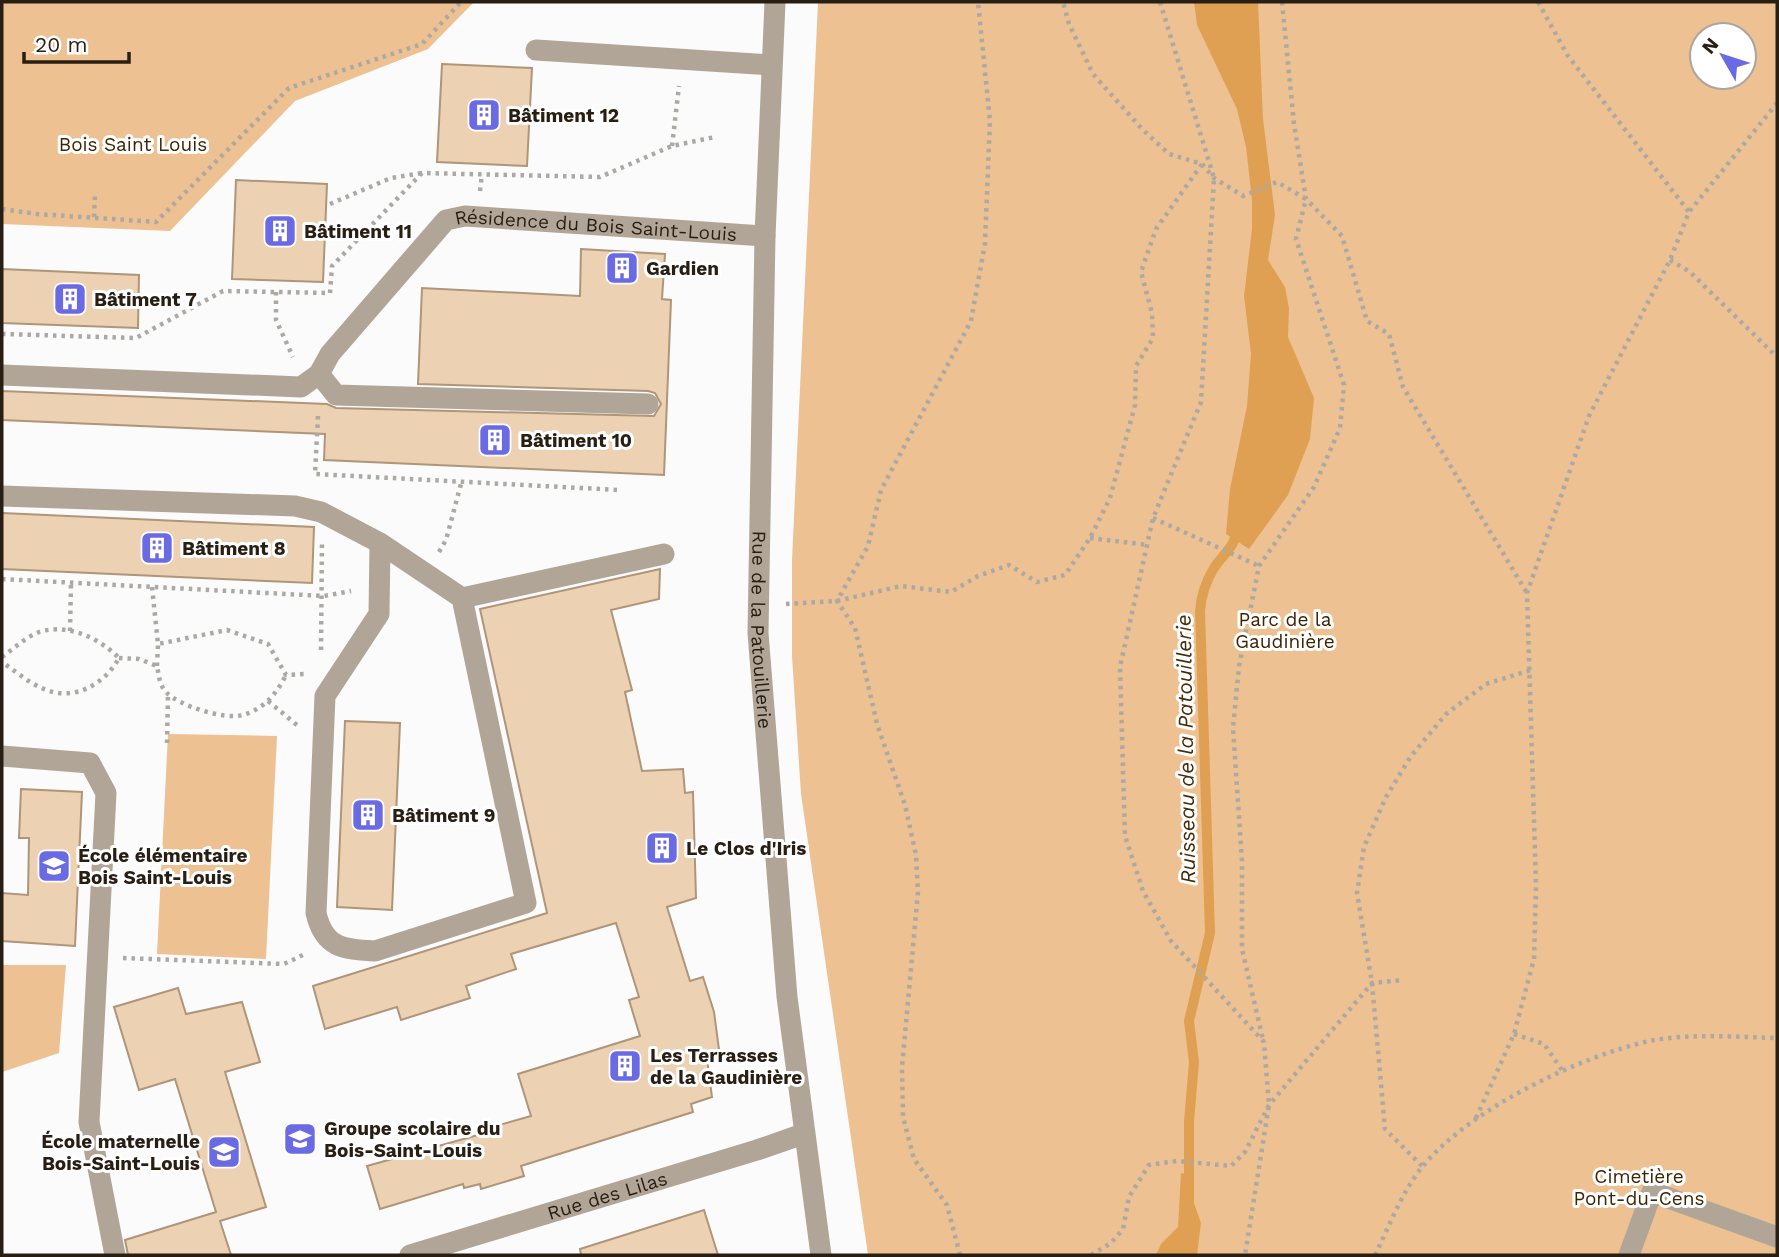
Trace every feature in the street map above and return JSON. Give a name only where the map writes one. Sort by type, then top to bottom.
[{"type":"street","name":"Rue de la Patouillerie","points":[[775,2],[765,236],[758,633],[786,983],[803,1133],[821,1255]]},
{"type":"street","points":[[536,50],[771,65]]},
{"type":"street","name":"Résidence du Bois Saint-Louis","points":[[319,374],[330,354],[446,220],[477,216],[765,236]]},
{"type":"street","points":[[2,375],[301,387],[319,374],[336,395],[648,404]]},
{"type":"street","points":[[2,496],[295,506],[321,512],[380,543],[462,598],[526,902],[375,951],[350,950],[330,942],[320,930],[316,913],[325,696],[379,614],[380,543]]},
{"type":"street","points":[[462,598],[664,554]]},
{"type":"street","points":[[2,755],[90,763],[106,793],[89,1122],[115,1255]]},
{"type":"street","name":"Rue des Lilas","points":[[410,1255],[757,1150],[803,1133]]},
{"type":"street","points":[[1629,1255],[1652,1192],[1777,1237]]},
{"type":"path","points":[[2,209],[156,222],[289,89],[422,44],[461,2]]},
{"type":"path","points":[[837,601],[868,546],[881,490],[971,321],[985,243],[990,121],[978,2]]},
{"type":"path","points":[[1063,2],[1069,24],[1093,74],[1142,129],[1169,154],[1202,164],[1214,178],[1243,196],[1277,183],[1306,199],[1342,236],[1367,321],[1389,334],[1403,387],[1527,593]]},
{"type":"path","points":[[1160,2],[1214,178],[1200,401],[1153,518],[1120,667],[1125,836],[1143,891],[1171,941],[1264,1042]]},
{"type":"path","points":[[1245,1255],[1269,1105],[1264,1042],[1242,949],[1242,861],[1233,728],[1239,666],[1259,566],[1314,487],[1340,428],[1343,385],[1296,239],[1306,199],[1294,124],[1282,2]]},
{"type":"path","points":[[1538,2],[1567,56],[1689,212]]},
{"type":"path","points":[[672,146],[682,58]]},
{"type":"path","points":[[1476,1118],[1514,1034],[1534,959],[1531,670],[1527,593],[1589,416],[1670,260],[1689,212],[1777,103]]},
{"type":"path","points":[[786,604],[837,601],[901,586],[951,592],[978,576],[1009,565],[1037,582],[1065,575],[1090,538],[1110,498],[1135,405],[1136,366],[1153,338],[1152,313],[1140,272],[1156,229],[1202,164]]},
{"type":"path","points":[[330,204],[391,178],[422,173]]},
{"type":"path","points":[[94,217],[95,195]]},
{"type":"path","points":[[1670,260],[1690,272],[1777,357]]},
{"type":"path","points":[[2,334],[136,338],[223,291],[330,293]]},
{"type":"path","points":[[276,292],[276,320],[291,353]]},
{"type":"path","points":[[318,416],[315,474],[619,490]]},
{"type":"path","points":[[320,656],[324,596],[321,512],[324,474]]},
{"type":"path","points":[[427,574],[446,540],[462,480]]},
{"type":"path","points":[[1153,518],[1259,566]]},
{"type":"path","points":[[1090,538],[1148,545]]},
{"type":"path","points":[[2,579],[324,596]]},
{"type":"path","points":[[70,631],[71,583]]},
{"type":"path","points":[[152,587],[159,682],[168,694],[219,716],[243,716],[268,701],[277,692],[286,675]]},
{"type":"path","points":[[837,601],[855,628],[877,724],[905,805],[916,855],[918,892],[902,1067],[903,1117],[914,1159],[947,1205],[960,1255]]},
{"type":"path","points":[[119,659],[111,673],[98,684],[62,694],[45,690],[2,660],[36,633],[56,629],[94,639],[119,659],[139,659],[157,666]]},
{"type":"path","points":[[158,643],[227,630],[268,644],[286,675]]},
{"type":"path","points":[[1422,1166],[1385,1129],[1372,983],[1357,893],[1364,847],[1386,797],[1411,756],[1446,714],[1486,684],[1531,670]]},
{"type":"path","points":[[286,675],[300,676],[310,672]]},
{"type":"path","points":[[167,743],[168,694]]},
{"type":"path","points":[[98,958],[284,964],[330,942]]},
{"type":"path","points":[[1091,1255],[1111,1243],[1124,1229],[1129,1196],[1149,1165],[1177,1161],[1231,1166],[1245,1152],[1269,1105],[1372,983],[1404,980]]},
{"type":"path","points":[[1514,1034],[1544,1044],[1562,1070]]},
{"type":"path","points":[[1375,1255],[1422,1166],[1476,1118],[1562,1070],[1650,1041],[1714,1036],[1777,1038]]},
{"type":"green space","name":"Bois Saint Louis","points":[[2,2],[474,2],[428,49],[295,101],[170,231],[2,224]]},
{"type":"green space","name":"Parc de la Gaudinière","points":[[818,2],[1777,2],[1777,1255],[868,1255],[801,794],[792,656],[792,560]]},
{"type":"green space","points":[[168,734],[277,736],[266,959],[157,954]]},
{"type":"green space","points":[[2,965],[66,965],[59,1053],[2,1072]]},
{"type":"shaded area","points":[[1194,2],[1258,2],[1263,119],[1275,215],[1268,260],[1285,287],[1289,308],[1288,337],[1314,398],[1310,439],[1288,495],[1249,549],[1226,534],[1230,489],[1247,406],[1251,354],[1244,296],[1252,229],[1252,200],[1246,147],[1237,109],[1197,25]]},
{"type":"shaded area","points":[[1181,1173],[1194,1176],[1194,1203],[1201,1223],[1197,1255],[1156,1255],[1161,1244],[1178,1227]]},
{"type":"building","name":"Bâtiment 12","points":[[442,64],[532,68],[527,166],[437,162]]},
{"type":"building","name":"Bâtiment 11","points":[[236,180],[327,184],[323,282],[232,279]]},
{"type":"building","points":[[581,249],[665,254],[662,299],[671,300],[664,475],[324,460],[325,434],[2,420],[2,391],[327,404],[336,408],[654,416],[661,404],[655,393],[648,391],[418,384],[422,288],[580,296]]},
{"type":"building","name":"Bâtiment 7","points":[[2,269],[139,275],[138,328],[2,323]]},
{"type":"building","name":"Bâtiment 8","points":[[2,513],[314,527],[312,583],[2,569]]},
{"type":"building","points":[[660,569],[659,599],[611,610],[632,690],[625,692],[642,771],[683,769],[685,793],[693,792],[696,898],[667,907],[690,981],[703,977],[714,1012],[720,1057],[707,1059],[712,1097],[691,1104],[693,1112],[521,1166],[524,1176],[481,1189],[480,1184],[464,1188],[463,1184],[380,1209],[367,1166],[485,1133],[485,1129],[531,1116],[518,1074],[640,1036],[629,1000],[639,997],[616,923],[511,954],[516,969],[466,986],[470,998],[401,1020],[397,1007],[325,1029],[313,986],[547,913],[480,609]]},
{"type":"building","name":"Bâtiment 9","points":[[345,721],[400,723],[392,910],[337,907]]},
{"type":"building","name":"École élémentaire Bois Saint-Louis","points":[[21,789],[82,792],[75,946],[2,941],[2,893],[28,895],[29,838],[19,838]]},
{"type":"building","name":"École maternelle Bois-Saint-Louis","points":[[178,988],[186,1014],[242,1002],[260,1062],[225,1072],[266,1207],[220,1221],[231,1255],[128,1255],[125,1240],[216,1212],[175,1079],[139,1090],[114,1007]]},
{"type":"building","points":[[704,1210],[718,1255],[581,1255],[580,1249]]},
{"type":"waterway","name":"Ruisseau de la Patouillerie","points":[[1189,1189],[1189,1122],[1194,1062],[1189,1021],[1210,933],[1200,611],[1209,578],[1231,546],[1237,530]]},
{"type":"place","name":"Bâtiment 12","points":[[484,115]]},
{"type":"place","name":"Bâtiment 11","points":[[280,231]]},
{"type":"place","name":"Gardien","points":[[622,268]]},
{"type":"place","name":"Bâtiment 7","points":[[70,299]]},
{"type":"place","name":"Bâtiment 10","points":[[495,440]]},
{"type":"place","name":"Bâtiment 8","points":[[157,548]]},
{"type":"place","name":"Bâtiment 9","points":[[368,815]]},
{"type":"place","name":"Le Clos d'Iris","points":[[662,848]]},
{"type":"place","name":"École élémentaire Bois Saint-Louis","points":[[54,866]]},
{"type":"place","name":"Les Terrasses de la Gaudinière","points":[[625,1066]]},
{"type":"place","name":"Groupe scolaire du Bois-Saint-Louis","points":[[300,1139]]},
{"type":"place","name":"École maternelle Bois-Saint-Louis","points":[[224,1152]]},
{"type":"park label","name":"Cimetière Pont-du-Cens","points":[[1639,1187]]}]
